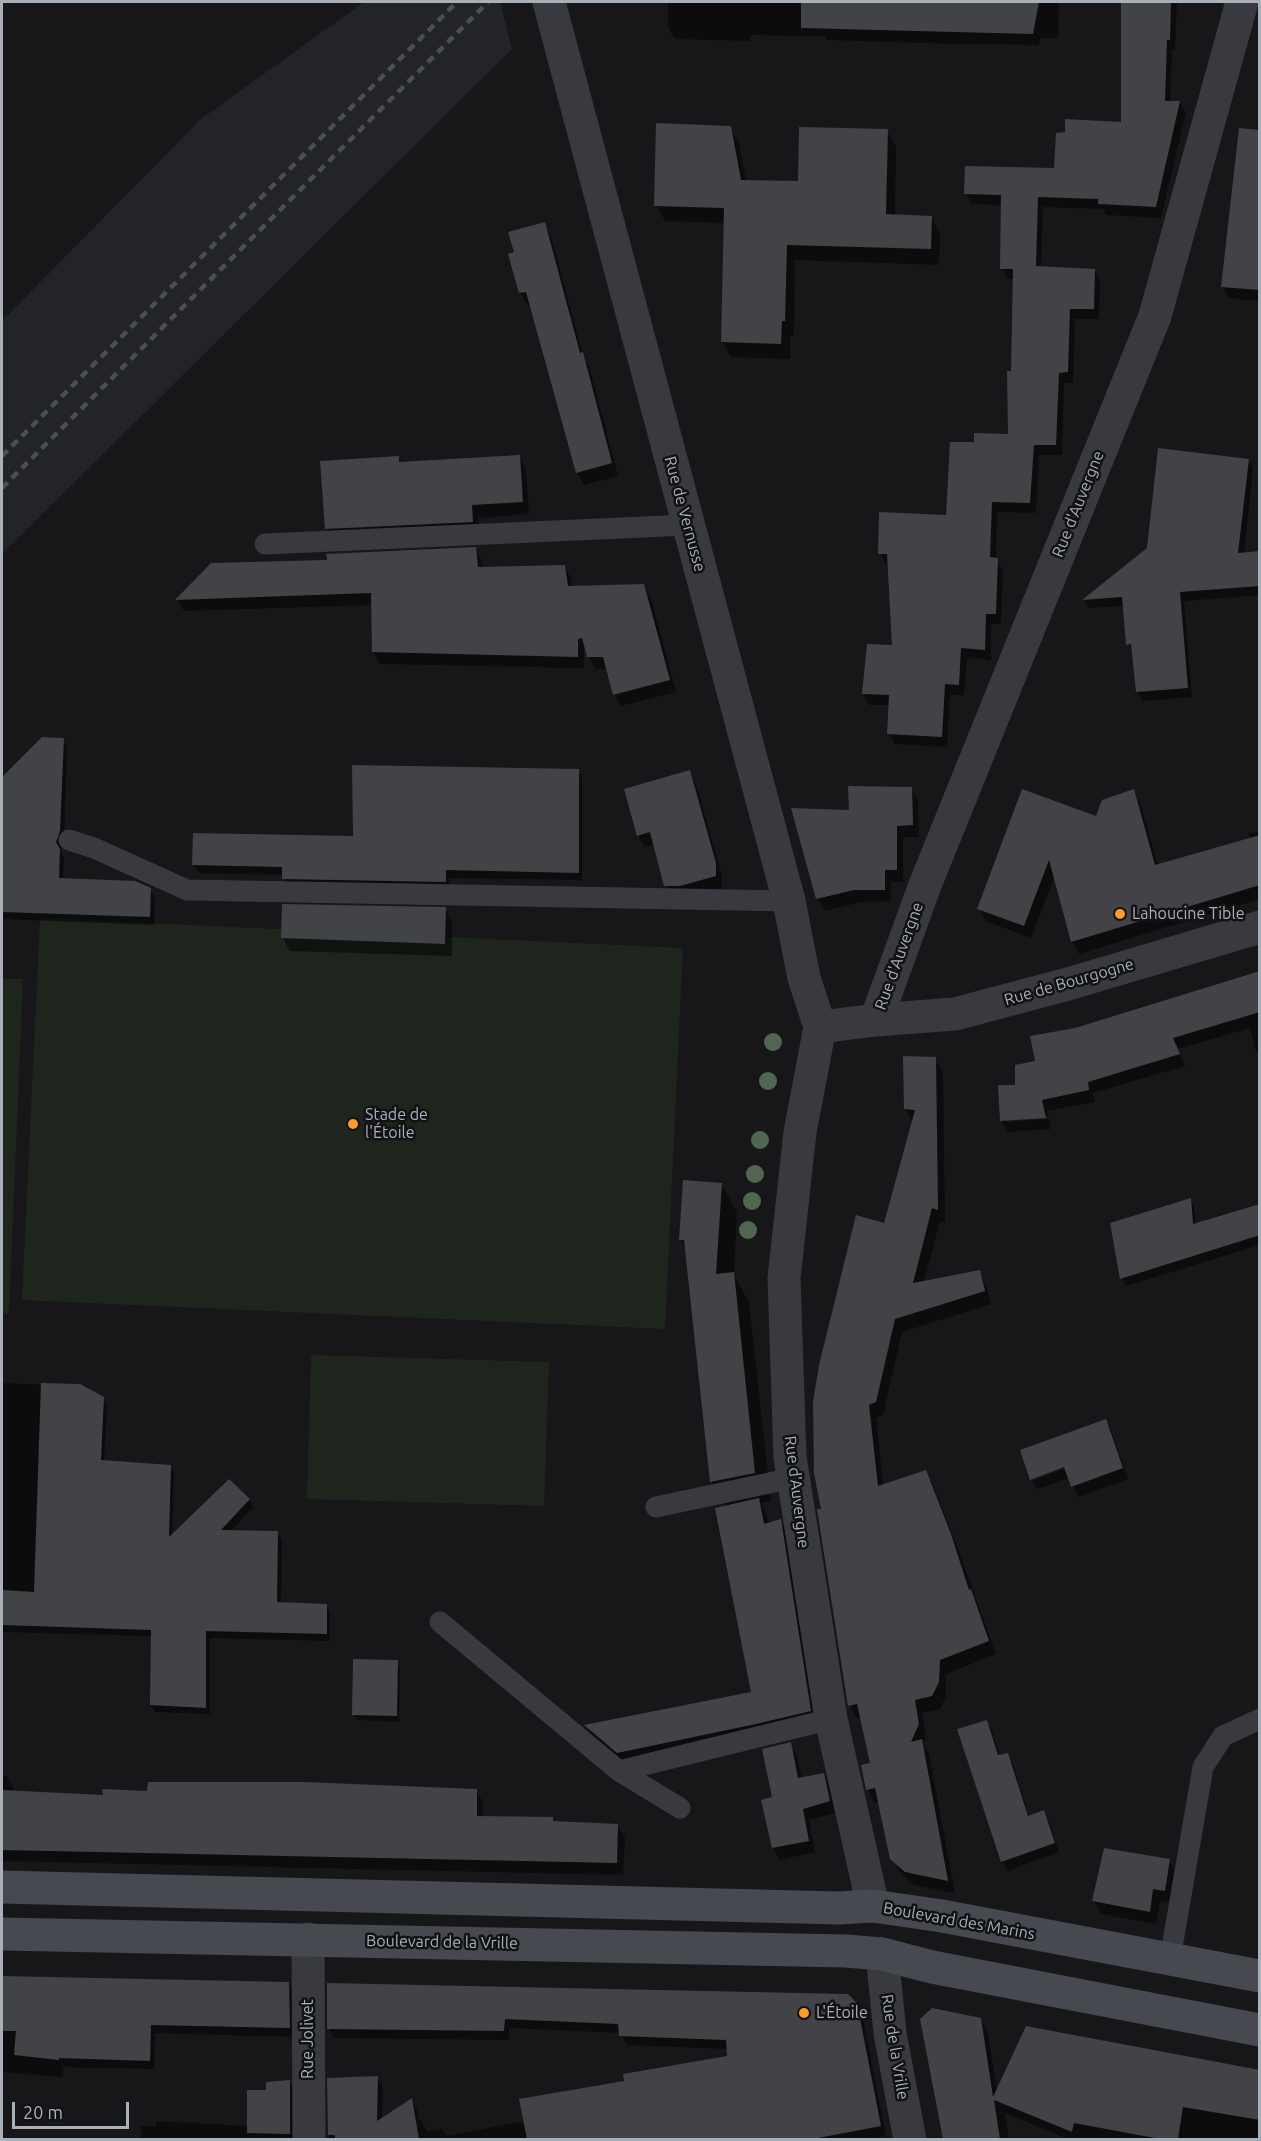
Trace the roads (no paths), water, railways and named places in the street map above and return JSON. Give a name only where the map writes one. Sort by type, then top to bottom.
[{"type":"main road","points":[[2,1887],[839,1908],[873,1906]]},
{"type":"main road","name":"Boulevard des Marins","points":[[882,1954],[873,1906],[942,1916],[1260,1976]]},
{"type":"main road","name":"Boulevard de la Vrille","points":[[2,1934],[846,1951],[882,1954]]},
{"type":"main road","points":[[882,1954],[933,1967],[1260,2030]]},
{"type":"street","name":"Rue de Vernusse","points":[[549,2],[789,901],[804,978],[820,1027]]},
{"type":"street","name":"Rue d'Auvergne","points":[[873,1906],[831,1719],[790,1457],[784,1278],[800,1132],[820,1027],[876,1020],[925,885],[1155,316],[1242,2]]},
{"type":"street","name":"Rue de Bourgogne","points":[[876,1020],[955,1014],[1068,984],[1260,927]]},
{"type":"street","name":"Rue Jolivet","points":[[308,1939],[309,2139]]},
{"type":"street","name":"Rue de la Vrille","points":[[882,1954],[890,2033],[910,2139]]},
{"type":"lane","points":[[265,544],[688,525]]},
{"type":"lane","points":[[69,840],[94,848],[187,890],[789,901]]},
{"type":"lane","points":[[656,1507],[793,1479]]},
{"type":"lane","points":[[440,1622],[619,1771],[680,1808]]},
{"type":"lane","points":[[619,1771],[831,1719]]},
{"type":"lane","points":[[1170,1959],[1203,1767],[1223,1736],[1260,1719]]},
{"type":"railway","points":[[2,456],[457,2]]},
{"type":"railway","points":[[2,488],[488,2]]},
{"type":"place","name":"Lahoucine Tible","points":[[1120,914]]},
{"type":"place","name":"Stade de l'Étoile","points":[[353,1124]]},
{"type":"place","name":"L'Étoile","points":[[804,2013]]}]
